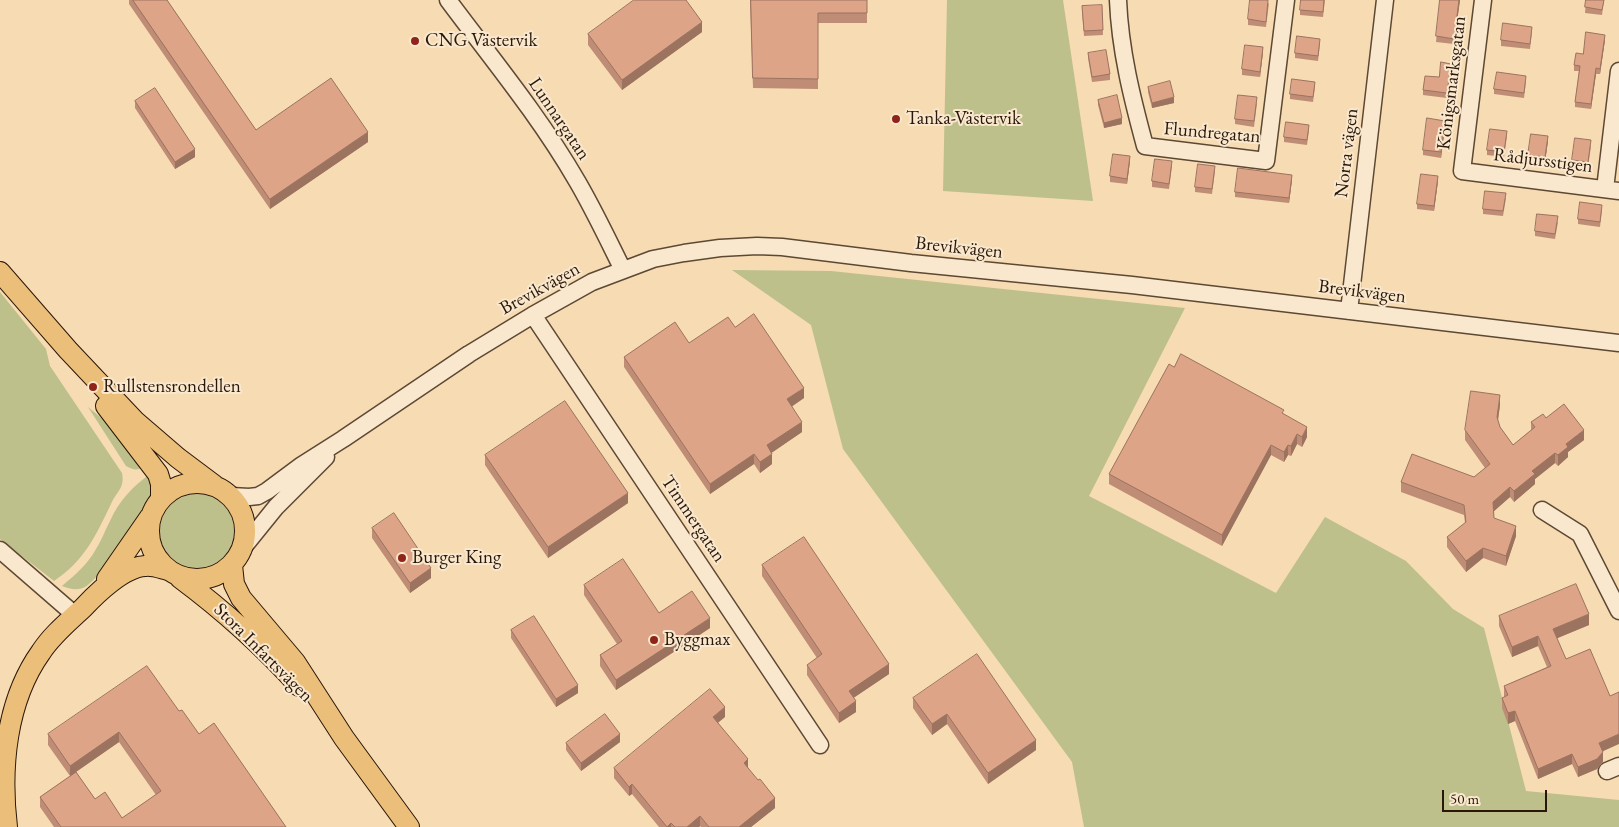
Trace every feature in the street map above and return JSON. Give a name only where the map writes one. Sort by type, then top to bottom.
[{"type":"main road","points":[[0,272],[68,350],[135,421],[178,458],[223,491],[237,504],[245,521],[246,530],[237,557],[224,571],[206,579],[186,578],[172,572],[147,566],[129,570],[94,596]]},
{"type":"main road","points":[[68,350],[114,418],[158,474],[162,498]]},
{"type":"main road","points":[[7,827],[0,778],[1,753],[7,722],[29,670],[55,635],[94,596],[125,555],[162,498],[177,487],[196,482],[223,491]]},
{"type":"main road","points":[[151,515],[149,535],[151,545],[157,558],[172,572]]},
{"type":"main road","name":"Stora Infartsvägen","points":[[237,557],[234,584],[241,598],[295,662],[344,738],[408,827]]},
{"type":"main road","name":"Stora Infartsvägen","points":[[172,572],[207,597],[248,633],[344,738]]},
{"type":"street","name":"Lunnargatan","points":[[448,0],[516,90],[576,180],[623,270]]},
{"type":"street","name":"Flundregatan","points":[[1118,0],[1119,30],[1126,74],[1144,146],[1266,161],[1286,0]]},
{"type":"street","name":"Norra vägen","points":[[1349,311],[1385,0]]},
{"type":"street","name":"Königsmarksgatan","points":[[1462,171],[1483,0]]},
{"type":"street","points":[[1612,190],[1619,71]]},
{"type":"street","name":"Rådjursstigen","points":[[1462,171],[1612,190]]},
{"type":"street","name":"Brevikvägen","points":[[223,491],[249,497],[258,496],[267,491],[302,464],[343,439],[469,354],[592,282],[653,260],[720,248],[782,247],[911,263],[1132,285],[1619,343]]},
{"type":"street","name":"Timmergatan","points":[[533,315],[820,745]]},
{"type":"street","name":"Brevikvägen","points":[[237,557],[276,506],[343,439]]},
{"type":"street","points":[[1542,510],[1580,534],[1619,611]]},
{"type":"street","points":[[0,550],[75,615]]},
{"type":"green space","points":[[947,0],[1063,0],[1093,201],[943,191]]},
{"type":"green space","points":[[732,270],[831,271],[1185,308],[1089,496],[1276,593],[1325,517],[1406,561],[1453,609],[1484,628],[1526,791],[1619,800],[1619,827],[1084,827],[1072,762],[843,449],[811,325]]},
{"type":"green space","points":[[0,292],[46,349],[50,366],[122,473],[123,478],[121,486],[88,547],[74,565],[54,581],[0,539]]},
{"type":"green space","points":[[88,407],[105,421],[145,466],[136,469],[126,466]]},
{"type":"green space","points":[[150,474],[152,491],[148,502],[133,529],[112,558],[85,587],[74,589],[62,586],[89,560],[122,501],[137,484]]},
{"type":"green space","points":[[197,494],[218,500],[228,510],[234,531],[228,552],[218,562],[197,568],[176,562],[166,552],[160,531],[166,510],[176,500]]},
{"type":"building","points":[[133,0],[167,0],[256,130],[331,78],[368,132],[270,199]]},
{"type":"building","points":[[634,0],[686,0],[702,22],[622,80],[588,34]]},
{"type":"building","points":[[751,0],[867,0],[867,13],[818,13],[818,79],[753,78]]},
{"type":"building","points":[[1250,0],[1268,0],[1266,22],[1248,19]]},
{"type":"building","points":[[1301,0],[1324,0],[1323,12],[1300,10]]},
{"type":"building","points":[[1440,0],[1459,0],[1454,39],[1436,36]]},
{"type":"building","points":[[1586,0],[1604,0],[1602,10],[1585,7]]},
{"type":"building","points":[[1102,5],[1103,30],[1084,31],[1082,6]]},
{"type":"building","points":[[1503,23],[1532,27],[1530,44],[1501,40]]},
{"type":"building","points":[[1586,32],[1605,35],[1600,69],[1596,68],[1591,104],[1575,102],[1580,66],[1574,65],[1576,53],[1583,54]]},
{"type":"building","points":[[1297,36],[1320,39],[1318,56],[1295,53]]},
{"type":"building","points":[[1245,45],[1263,47],[1260,72],[1242,69]]},
{"type":"building","points":[[1106,50],[1110,74],[1092,77],[1088,53]]},
{"type":"building","points":[[1441,62],[1451,64],[1447,93],[1423,90],[1425,76],[1439,77]]},
{"type":"building","points":[[1497,72],[1526,76],[1524,93],[1494,89]]},
{"type":"building","points":[[1292,79],[1315,82],[1313,97],[1290,94]]},
{"type":"building","points":[[1170,81],[1174,97],[1152,103],[1148,87]]},
{"type":"building","points":[[155,88],[195,149],[175,162],[135,101]]},
{"type":"building","points":[[1117,95],[1122,118],[1104,123],[1098,100]]},
{"type":"building","points":[[1238,95],[1257,97],[1254,121],[1235,119]]},
{"type":"building","points":[[1427,118],[1445,121],[1441,152],[1423,150]]},
{"type":"building","points":[[1286,122],[1309,125],[1307,140],[1284,137]]},
{"type":"building","points":[[1490,129],[1507,131],[1504,152],[1487,150]]},
{"type":"building","points":[[1531,134],[1548,136],[1545,157],[1528,155]]},
{"type":"building","points":[[1575,138],[1591,140],[1588,162],[1572,160]]},
{"type":"building","points":[[1113,154],[1130,156],[1127,179],[1110,176]]},
{"type":"building","points":[[1155,159],[1172,161],[1169,184],[1152,181]]},
{"type":"building","points":[[1198,164],[1215,166],[1212,189],[1195,187]]},
{"type":"building","points":[[1238,168],[1292,175],[1289,198],[1235,192]]},
{"type":"building","points":[[1421,174],[1438,176],[1434,206],[1417,204]]},
{"type":"building","points":[[1485,191],[1506,193],[1503,211],[1483,209]]},
{"type":"building","points":[[1580,202],[1602,205],[1600,222],[1578,219]]},
{"type":"building","points":[[1537,214],[1558,216],[1555,234],[1535,231]]},
{"type":"building","points":[[754,314],[804,388],[787,399],[802,422],[767,445],[772,454],[760,462],[754,454],[710,484],[624,357],[675,322],[689,343],[728,317],[735,327]]},
{"type":"building","points":[[1181,354],[1284,410],[1282,413],[1307,427],[1302,437],[1297,434],[1291,446],[1288,445],[1284,452],[1271,445],[1222,535],[1109,474],[1169,364],[1174,367]]},
{"type":"building","points":[[1471,391],[1500,395],[1497,417],[1500,427],[1513,445],[1535,427],[1531,422],[1543,414],[1546,418],[1564,404],[1584,430],[1566,444],[1568,447],[1558,455],[1555,453],[1532,471],[1535,474],[1514,491],[1510,487],[1493,502],[1494,518],[1516,526],[1506,556],[1483,548],[1466,561],[1447,537],[1466,522],[1464,505],[1401,482],[1412,454],[1474,477],[1490,464],[1465,430]]},
{"type":"building","points":[[565,401],[628,493],[548,547],[485,455]]},
{"type":"building","name":"Burger King","points":[[394,513],[431,568],[410,583],[372,528]]},
{"type":"building","points":[[804,537],[889,664],[849,691],[856,701],[839,713],[807,665],[822,654],[762,565]]},
{"type":"building","name":"Byggmax","points":[[623,559],[659,613],[692,591],[710,618],[616,680],[600,655],[622,641],[584,585]]},
{"type":"building","points":[[1576,584],[1589,614],[1553,629],[1566,659],[1590,649],[1610,696],[1619,692],[1619,734],[1599,743],[1603,752],[1597,759],[1578,767],[1572,754],[1538,769],[1515,711],[1508,713],[1502,698],[1508,695],[1504,686],[1551,666],[1538,636],[1512,647],[1499,616]]},
{"type":"building","points":[[534,616],[578,685],[556,699],[511,630]]},
{"type":"building","points":[[977,654],[1036,740],[988,773],[947,714],[932,724],[913,698]]},
{"type":"building","points":[[147,666],[179,711],[182,710],[199,734],[214,723],[286,827],[61,827],[40,797],[76,772],[95,799],[105,792],[122,818],[161,791],[119,732],[70,766],[48,734]]},
{"type":"building","points":[[710,689],[725,707],[713,717],[748,759],[744,763],[775,798],[739,827],[709,827],[700,816],[687,827],[675,827],[671,823],[667,827],[632,784],[629,787],[614,768]]},
{"type":"building","points":[[605,714],[620,734],[581,763],[566,743]]},
{"type":"place","name":"CNG Västervik","points":[[415,41]]},
{"type":"place","name":"Tanka-Västervik","points":[[896,119]]},
{"type":"place","name":"Rullstensrondellen","points":[[93,387]]},
{"type":"place","name":"Burger King","points":[[402,558]]},
{"type":"place","name":"Byggmax","points":[[654,640]]}]
